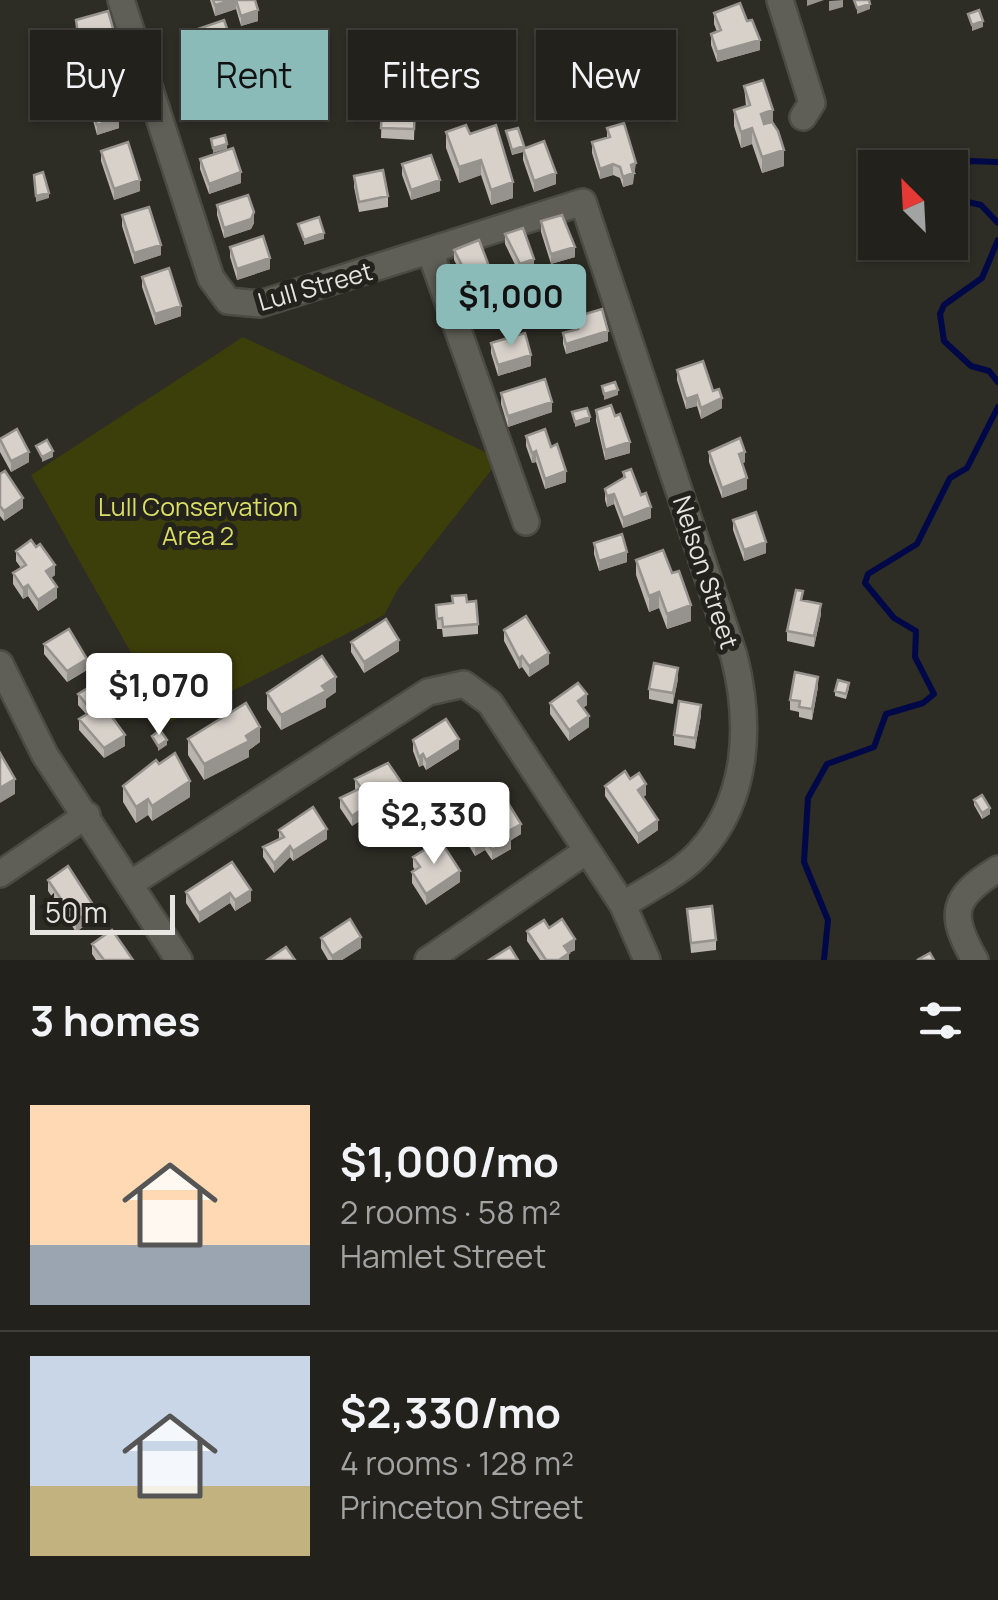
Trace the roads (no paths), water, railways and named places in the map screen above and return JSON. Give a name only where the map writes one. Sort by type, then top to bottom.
[{"type":"street","name":"Lull Street","points":[[122,0],[220,295],[233,303],[260,304],[584,202]]},
{"type":"street","points":[[780,0],[812,103],[802,118]]},
{"type":"street","name":"Nelson Street","points":[[584,202],[734,656],[746,715],[737,779],[715,832],[697,856],[623,905]]},
{"type":"street","points":[[430,252],[526,522]]},
{"type":"street","points":[[0,664],[45,754],[179,960]]},
{"type":"street","points":[[130,884],[428,692],[452,684],[470,686],[490,704],[623,905],[647,960]]},
{"type":"street","points":[[0,874],[86,815]]},
{"type":"street","points":[[428,960],[585,852]]},
{"type":"street","points":[[976,960],[960,934],[958,906],[968,890],[998,869]]},
{"type":"waterway","points":[[998,162],[969,161],[956,185],[963,201],[981,205],[998,223]]},
{"type":"waterway","points":[[998,240],[982,278],[944,305],[940,314],[944,341],[971,366],[989,371],[998,382]]},
{"type":"waterway","points":[[824,960],[828,920],[804,862],[808,798],[827,764],[874,747],[886,714],[923,703],[934,694],[915,657],[916,631],[894,618],[865,583],[868,574],[917,544],[950,478],[967,468],[998,407]]},
{"type":"park label","name":"Lull Conservation Area 2","points":[[198,520]]}]
